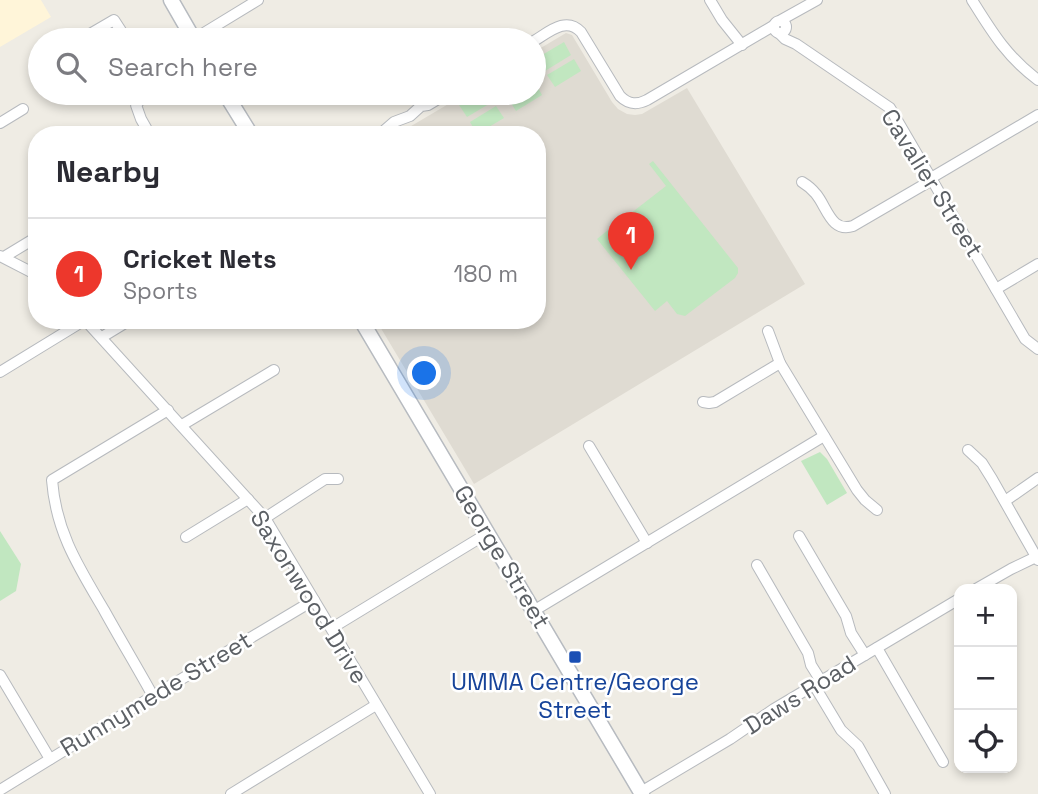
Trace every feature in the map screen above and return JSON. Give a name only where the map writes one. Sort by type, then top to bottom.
[{"type":"main road","points":[[171,0],[187,28]]},
{"type":"main road","points":[[232,105],[245,126]]},
{"type":"main road","name":"George Street","points":[[366,329],[642,793]]},
{"type":"street","points":[[213,28],[258,0]]},
{"type":"street","points":[[710,0],[738,47]]},
{"type":"street","points":[[546,34],[569,24],[576,27],[582,32],[620,96],[635,104],[647,100],[755,37],[780,28],[817,0]]},
{"type":"street","points":[[972,0],[1004,49],[1038,80]]},
{"type":"street","points":[[100,28],[114,20],[119,28]]},
{"type":"street","name":"Cavalier Street","points":[[780,28],[796,44],[887,105],[1027,341],[1038,349]]},
{"type":"street","points":[[136,105],[145,126]]},
{"type":"street","points":[[398,126],[412,120],[428,105]]},
{"type":"street","points":[[0,123],[23,109]]},
{"type":"street","points":[[802,182],[817,194],[835,224],[845,228],[1038,115]]},
{"type":"street","points":[[2,256],[28,242]]},
{"type":"street","points":[[2,256],[28,270]]},
{"type":"street","points":[[996,289],[1038,264]]},
{"type":"street","points":[[0,372],[70,329]]},
{"type":"street","name":"Saxonwood Drive","points":[[94,329],[265,518],[430,794]]},
{"type":"street","points":[[102,337],[115,329]]},
{"type":"street","points":[[768,331],[780,363],[824,436],[859,493],[877,510]]},
{"type":"street","points":[[703,402],[715,402],[780,363]]},
{"type":"street","points":[[182,425],[274,370]]},
{"type":"street","points":[[153,696],[73,558],[59,523],[52,480],[168,410]]},
{"type":"street","points":[[535,610],[824,436]]},
{"type":"street","points":[[589,446],[647,543]]},
{"type":"street","points":[[968,450],[982,463],[1036,556],[1020,560],[1011,569],[985,584]]},
{"type":"street","points":[[1004,499],[1016,488],[1028,485],[1038,478]]},
{"type":"street","points":[[265,518],[325,479],[338,479]]},
{"type":"street","points":[[186,537],[248,499]]},
{"type":"street","points":[[332,628],[488,533]]},
{"type":"street","points":[[799,536],[846,617],[864,656]]},
{"type":"street","points":[[757,565],[808,653],[817,683],[841,730],[858,746],[885,794]]},
{"type":"street","name":"Runnymede Street","points":[[0,790],[314,600]]},
{"type":"street","name":"Daws Road","points":[[642,793],[774,709],[954,602]]},
{"type":"street","points":[[877,648],[943,762]]},
{"type":"street","points":[[0,676],[50,759]]},
{"type":"street","points":[[231,794],[376,705]]},
{"type":"shaded area","points":[[0,0],[41,0],[51,17],[28,28],[0,47]]},
{"type":"shaded area","points":[[566,33],[572,35],[612,102],[627,114],[642,114],[687,88],[805,284],[474,484],[381,329],[546,329],[546,126],[411,126],[447,105],[546,105],[546,45]]},
{"type":"green space","points":[[564,42],[571,55],[546,70],[546,53]]},
{"type":"green space","points":[[574,59],[581,71],[555,87],[547,75]]},
{"type":"green space","points":[[459,105],[487,105],[467,117]]},
{"type":"green space","points":[[512,105],[526,105],[516,111]]},
{"type":"green space","points":[[496,106],[504,118],[490,126],[472,126],[470,122]]},
{"type":"green space","points":[[653,161],[738,268],[735,278],[685,316],[677,314],[667,301],[655,311],[597,239],[608,230],[645,274],[616,238],[614,230],[617,224],[666,186],[649,164]]},
{"type":"green space","points":[[820,452],[847,493],[827,505],[801,461]]},
{"type":"green space","points":[[0,531],[21,564],[16,591],[0,601]]},
{"type":"place","name":"Cricket Nets","points":[[631,270]]},
{"type":"place","name":"UMMA Centre/George Street","points":[[575,657]]}]
